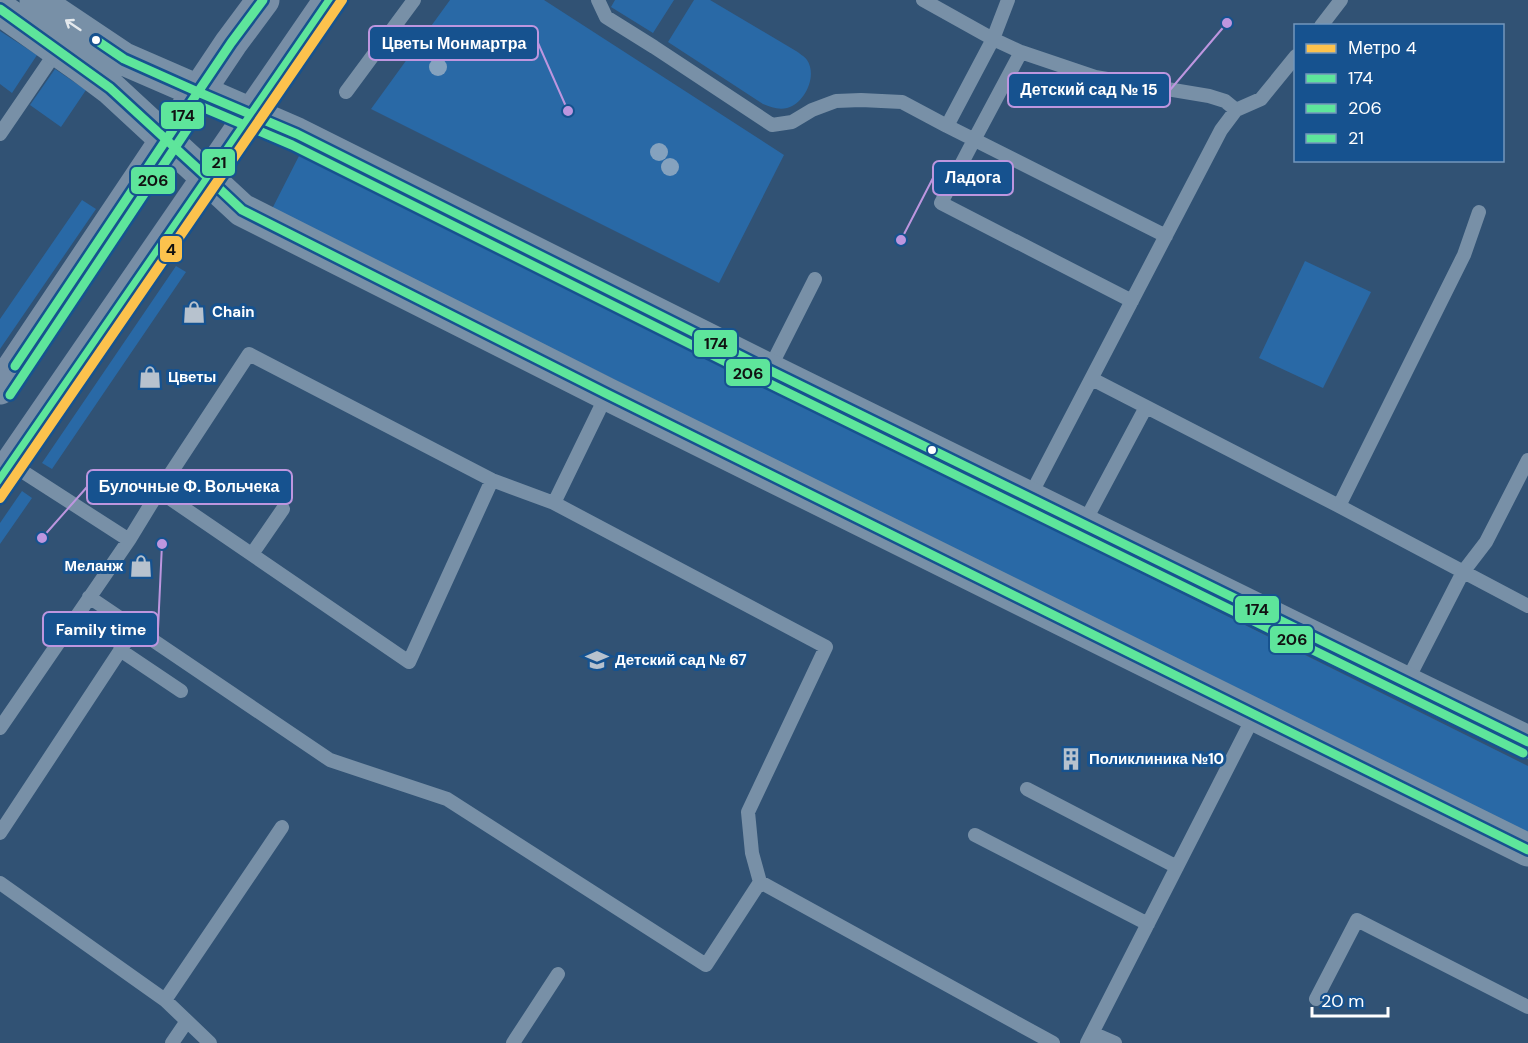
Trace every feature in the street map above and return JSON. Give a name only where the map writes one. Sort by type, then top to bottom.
[{"type":"main road","points":[[0,388],[198,92],[263,0]]},
{"type":"main road","points":[[6,472],[330,0]]},
{"type":"street","points":[[36,0],[124,59],[308,140],[1083,525],[1528,742]]},
{"type":"street","points":[[0,9],[110,88],[242,210],[607,394],[1528,850]]},
{"type":"lane","points":[[346,92],[414,0]]},
{"type":"lane","points":[[598,0],[606,16],[772,125],[792,122],[812,110],[836,101],[902,102],[1166,236]]},
{"type":"lane","points":[[922,0],[1021,52],[1095,77],[1209,96],[1225,101],[1236,111]]},
{"type":"lane","points":[[947,126],[993,39],[1008,0]]},
{"type":"lane","points":[[1323,24],[1341,0]]},
{"type":"lane","points":[[0,134],[58,49]]},
{"type":"lane","points":[[1021,52],[941,203],[1132,301]]},
{"type":"lane","points":[[1029,498],[1221,130],[1236,111],[1261,99],[1294,58]]},
{"type":"lane","points":[[1338,506],[1464,255],[1479,212]]},
{"type":"lane","points":[[769,370],[815,279]]},
{"type":"lane","points":[[0,728],[129,540],[249,354],[492,480],[554,503],[826,647],[748,812],[752,853],[760,882],[1053,1043]]},
{"type":"lane","points":[[1092,379],[1528,606]]},
{"type":"lane","points":[[554,503],[607,394]]},
{"type":"lane","points":[[1083,525],[1146,407]]},
{"type":"lane","points":[[1406,683],[1463,572],[1486,542],[1528,460]]},
{"type":"lane","points":[[6,472],[129,540]]},
{"type":"lane","points":[[159,491],[409,662],[492,480]]},
{"type":"lane","points":[[252,554],[283,509]]},
{"type":"lane","points":[[90,597],[330,760],[447,799],[706,965],[760,882]]},
{"type":"lane","points":[[0,833],[135,628]]},
{"type":"lane","points":[[120,650],[181,691]]},
{"type":"lane","points":[[1115,1043],[1089,1038],[1255,714]]},
{"type":"lane","points":[[1027,789],[1177,867]]},
{"type":"lane","points":[[165,1000],[282,827]]},
{"type":"lane","points":[[975,835],[1148,924]]},
{"type":"lane","points":[[0,883],[165,1000],[210,1043]]},
{"type":"lane","points":[[1316,999],[1357,920],[1528,1007]]},
{"type":"lane","points":[[513,1043],[558,974]]},
{"type":"lane","points":[[172,1043],[187,1021]]},
{"type":"shaded area","points":[[450,0],[544,0],[784,155],[719,283],[371,109]]},
{"type":"shaded area","points":[[615,0],[674,0],[653,33],[611,7]]},
{"type":"shaded area","points":[[694,0],[710,0],[805,58],[810,66],[811,74],[808,88],[799,101],[784,109],[763,104],[668,42]]},
{"type":"shaded area","points":[[0,31],[37,55],[12,93],[0,84]]},
{"type":"shaded area","points":[[55,69],[86,90],[61,127],[30,105]]},
{"type":"shaded area","points":[[300,154],[1528,766],[1528,835],[272,209]]},
{"type":"shaded area","points":[[82,200],[96,209],[0,349],[0,319]]},
{"type":"shaded area","points":[[1305,261],[1371,292],[1323,388],[1259,358]]},
{"type":"shaded area","points":[[176,266],[186,272],[52,469],[42,463]]},
{"type":"shaded area","points":[[22,491],[32,498],[0,544],[0,523]]},
{"type":"metro line","name":"4","points":[[0,498],[342,0]]},
{"type":"transit line","name":"21","points":[[96,40],[124,59],[198,92],[263,0]]},
{"type":"transit line","name":"21","points":[[0,9],[110,88],[208,178],[330,0]]},
{"type":"transit line","name":"174","points":[[15,366],[198,92],[297,134],[769,370],[1528,742]]},
{"type":"transit line","name":"206","points":[[10,395],[202,107],[292,145],[764,381],[1523,753]]},
{"type":"transit line","name":"174","points":[[0,480],[208,178],[242,210],[607,394],[1528,850]]},
{"type":"place","name":"Детский сад № 15","points":[[1227,23]]},
{"type":"place","name":"Цветы Монмартра","points":[[568,111]]},
{"type":"place","name":"Ладога","points":[[901,240]]},
{"type":"place","name":"Chain","points":[[194,312]]},
{"type":"place","name":"Цветы","points":[[150,377]]},
{"type":"place","name":"Булочные Ф. Вольчека","points":[[42,538]]},
{"type":"place","name":"Family time","points":[[162,544]]},
{"type":"place","name":"Меланж","points":[[141,566]]},
{"type":"place","name":"Детский сад № 67","points":[[597,660]]},
{"type":"place","name":"Поликлиника №10","points":[[1071,759]]}]
